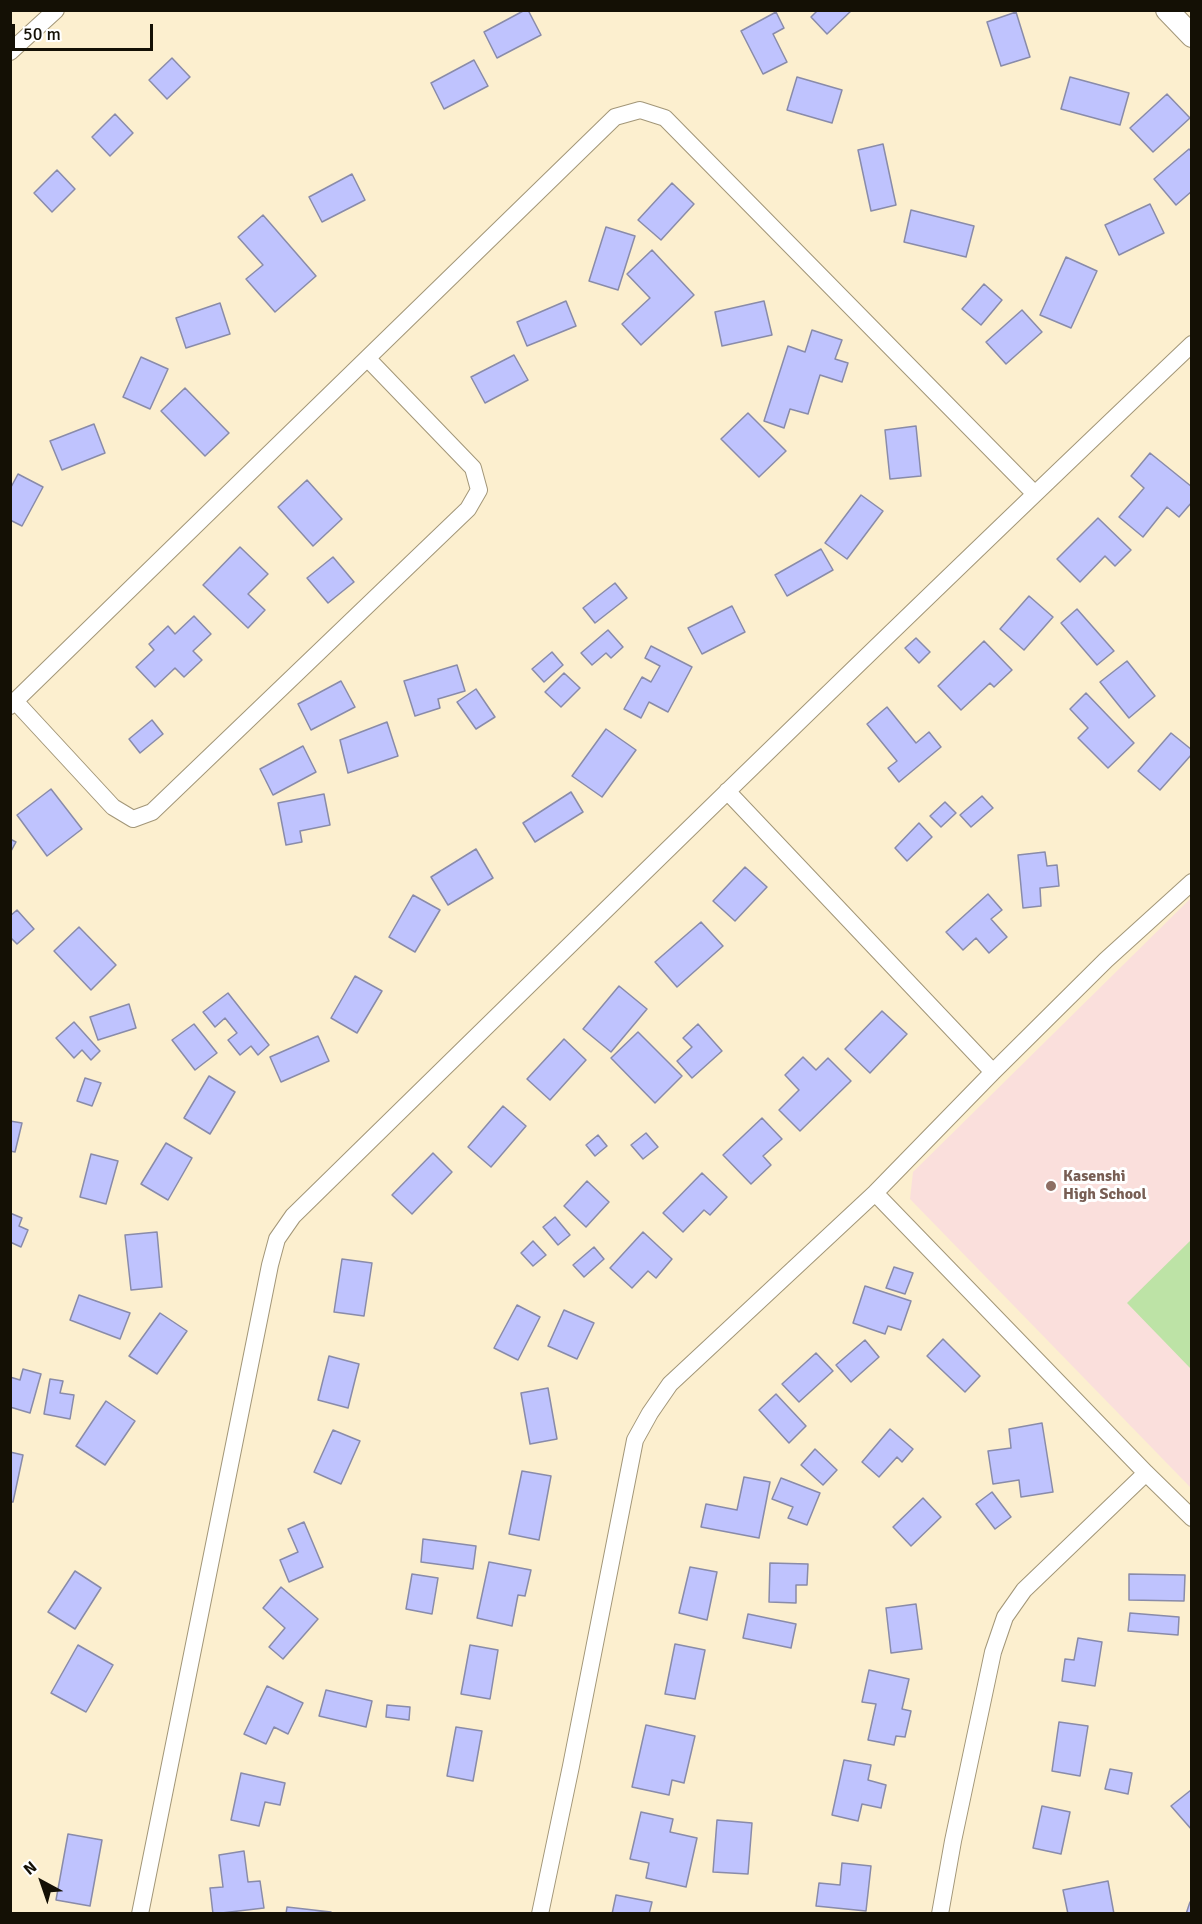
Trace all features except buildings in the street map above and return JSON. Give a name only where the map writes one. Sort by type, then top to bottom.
[{"type":"main road","points":[[1167,10],[1191,36]]},
{"type":"street","points":[[10,52],[56,10]]},
{"type":"street","points":[[368,359],[473,468],[479,490],[468,509],[152,812],[133,819],[113,807],[13,704],[615,117],[640,110],[665,118],[1034,494]]},
{"type":"street","points":[[140,1914],[265,1289],[277,1239],[293,1216],[727,791],[1191,345]]},
{"type":"street","points":[[727,791],[993,1072]]},
{"type":"street","points":[[540,1914],[635,1440],[650,1413],[670,1384],[875,1192],[1106,960],[1191,882]]},
{"type":"street","points":[[875,1192],[1191,1518]]},
{"type":"street","points":[[940,1914],[993,1652],[1005,1617],[1024,1590],[1146,1473]]},
{"type":"shaded area","name":"Kasenshi High School","points":[[1191,898],[1191,1488],[910,1199],[913,1172]]},
{"type":"green space","points":[[1191,1240],[1191,1369],[1127,1303]]},
{"type":"place","name":"Kasenshi High School","points":[[1051,1186]]}]
